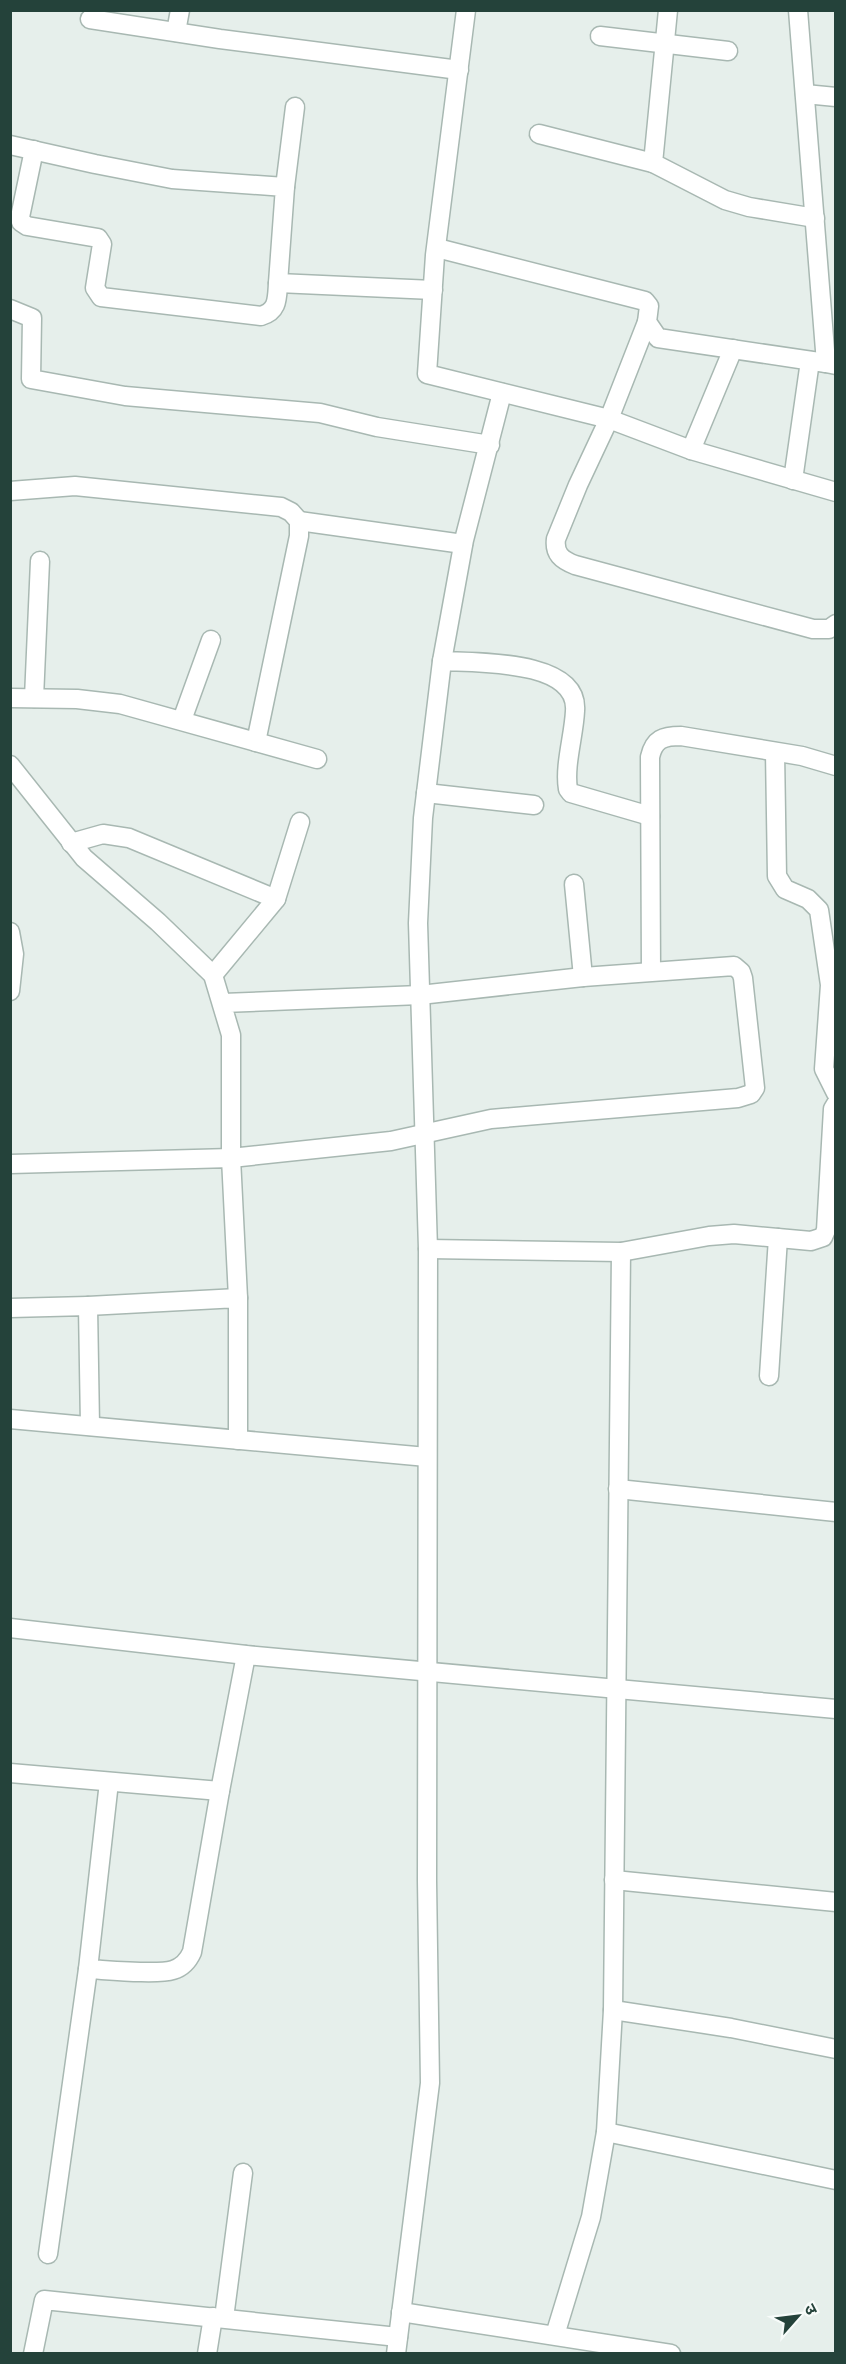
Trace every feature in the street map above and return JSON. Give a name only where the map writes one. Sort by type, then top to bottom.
[{"type":"street","points":[[176,32],[180,10]]},
{"type":"street","points":[[466,10],[436,248],[427,374],[609,419],[691,450],[836,492]]},
{"type":"street","points":[[652,163],[668,10]]},
{"type":"street","points":[[793,480],[824,363],[798,10]]},
{"type":"street","points":[[90,19],[459,70]]},
{"type":"street","points":[[600,36],[728,51]]},
{"type":"street","points":[[805,94],[836,97]]},
{"type":"street","points":[[34,150],[20,217],[21,222],[27,226],[99,238],[102,244],[95,288],[101,297],[261,316],[274,309],[277,302],[285,187],[295,107]]},
{"type":"street","points":[[539,134],[652,163],[725,200],[749,207],[815,218]]},
{"type":"street","points":[[10,144],[172,179],[285,187]]},
{"type":"street","points":[[436,248],[645,301],[649,306],[647,322],[609,419],[556,539],[555,548],[566,561],[813,629],[829,629],[836,624]]},
{"type":"street","points":[[278,283],[433,290]]},
{"type":"street","points":[[10,309],[32,318],[31,379],[125,396],[320,413],[377,427],[490,445]]},
{"type":"street","points":[[647,322],[658,338],[824,363]]},
{"type":"street","points":[[691,450],[733,349]]},
{"type":"street","points":[[33,2354],[44,2300],[218,2317],[397,2345],[430,2083],[427,1671],[428,1249],[418,923],[426,793],[442,661],[464,544],[502,393]]},
{"type":"street","points":[[10,491],[75,486],[267,505],[281,507],[291,512],[299,521],[464,544]]},
{"type":"street","points":[[256,742],[299,536],[299,521]]},
{"type":"street","points":[[34,698],[40,561]]},
{"type":"street","points":[[182,720],[211,640]]},
{"type":"street","points":[[442,661],[512,665],[543,673],[563,683],[572,692],[576,709],[568,789],[571,793],[650,816]]},
{"type":"street","points":[[10,698],[77,699],[120,704],[317,759]]},
{"type":"street","points":[[651,971],[650,757],[652,748],[662,737],[681,736],[802,756],[836,766]]},
{"type":"street","points":[[775,752],[777,876],[785,889],[808,899],[815,905],[830,946],[830,985],[824,1068],[836,1093]]},
{"type":"street","points":[[10,765],[84,858],[158,922],[213,975],[223,1002],[231,1035],[231,1158],[238,1298],[238,1440]]},
{"type":"street","points":[[426,793],[534,805]]},
{"type":"street","points":[[213,975],[276,899],[300,822]]},
{"type":"street","points":[[71,843],[103,834],[129,838],[276,899]]},
{"type":"street","points":[[574,884],[583,977]]},
{"type":"street","points":[[10,932],[14,954],[10,991]]},
{"type":"street","points":[[10,1164],[231,1158],[391,1141],[491,1119],[738,1098],[751,1094],[755,1088],[741,972],[734,966],[583,977],[420,995],[223,1002]]},
{"type":"street","points":[[428,1249],[621,1252],[709,1236],[734,1234],[811,1240],[823,1237],[833,1108],[836,1104]]},
{"type":"street","points":[[770,1376],[778,1238]]},
{"type":"street","points":[[555,2335],[591,2217],[606,2132],[613,2010],[621,1252]]},
{"type":"street","points":[[10,1308],[238,1298]]},
{"type":"street","points":[[88,1306],[90,1426]]},
{"type":"street","points":[[10,1419],[427,1457]]},
{"type":"street","points":[[618,1489],[836,1512]]},
{"type":"street","points":[[10,1628],[246,1655],[836,1709]]},
{"type":"street","points":[[88,1969],[169,1971],[188,1960],[192,1952],[246,1655]]},
{"type":"street","points":[[10,1773],[220,1791]]},
{"type":"street","points":[[48,2254],[88,1969],[109,1782]]},
{"type":"street","points":[[614,1880],[836,1902]]},
{"type":"street","points":[[613,2010],[731,2028],[836,2049]]},
{"type":"street","points":[[606,2132],[836,2180]]},
{"type":"street","points":[[207,2354],[218,2317],[243,2173]]},
{"type":"street","points":[[401,2312],[671,2354]]}]
